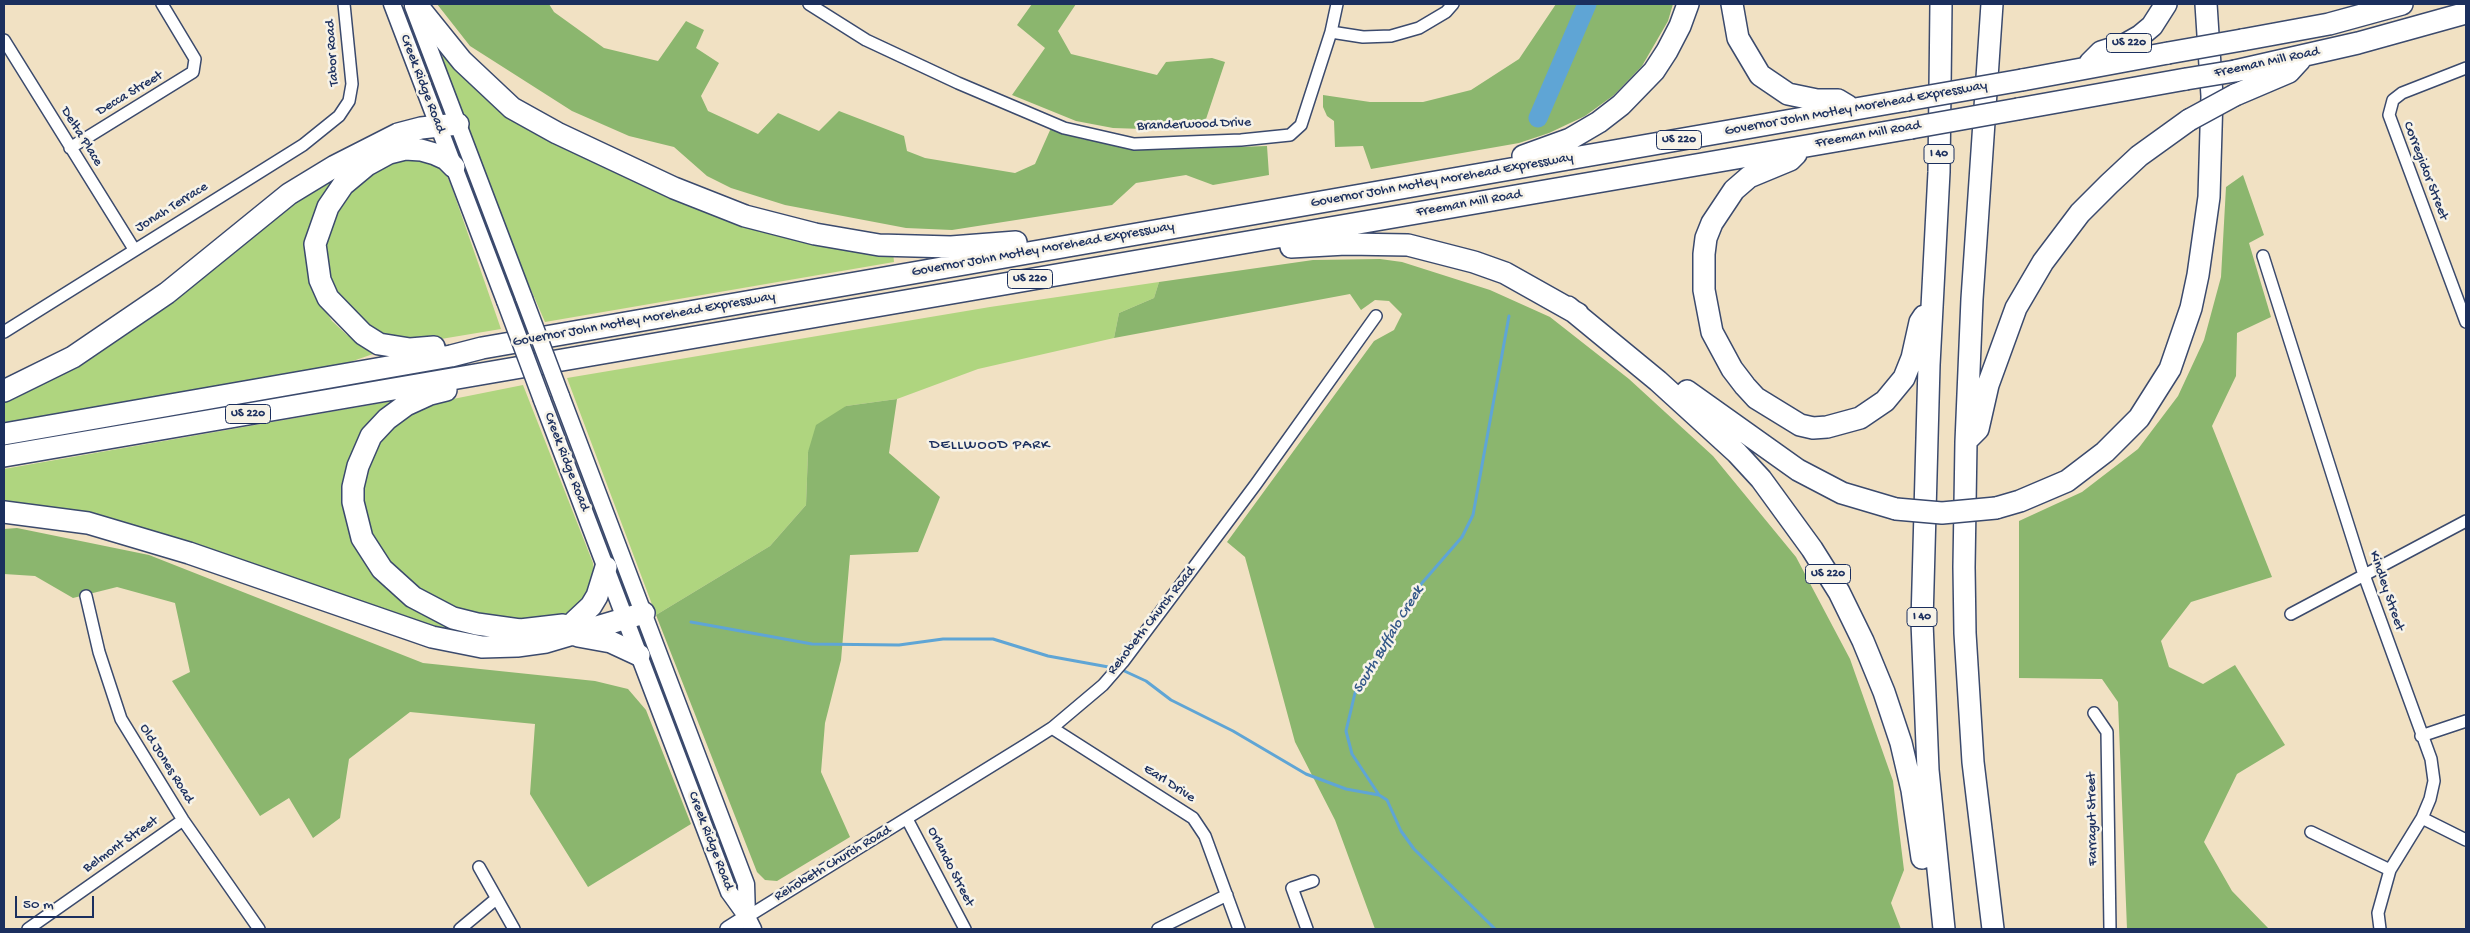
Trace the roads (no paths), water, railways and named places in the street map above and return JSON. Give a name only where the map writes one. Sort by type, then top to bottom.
[{"type":"highway","points":[[416,4],[462,61],[512,108],[557,133],[674,188],[745,216],[814,234],[879,245],[951,247],[1022,242],[1039,250]]},
{"type":"highway","points":[[1504,170],[1524,155],[1570,139],[1599,122],[1621,105],[1654,71],[1680,26],[1688,4]]},
{"type":"highway","points":[[1732,4],[1738,38],[1760,75],[1788,94],[1817,100],[1838,100],[1855,110]]},
{"type":"highway","name":"I 40","points":[[1941,4],[1939,172],[1923,526],[1922,622],[1928,770],[1944,929]]},
{"type":"highway","points":[[1992,4],[1972,299],[1966,442],[1964,567],[1969,700],[1978,810],[1993,929]]},
{"type":"highway","name":"US 220","points":[[2082,70],[2101,52],[2140,36],[2152,26],[2166,4]]},
{"type":"highway","points":[[1568,307],[1798,470],[1842,493],[1896,509],[1942,513],[1996,508],[2020,501],[2066,481],[2105,452],[2140,418],[2170,369],[2191,308],[2198,275],[2209,197],[2212,96],[2206,4]]},
{"type":"highway","name":"Freeman Mill Road","points":[[2082,70],[2328,24],[2402,4]]},
{"type":"highway","name":"Freeman Mill Road","points":[[1267,240],[2235,71],[2304,56],[2466,14]]},
{"type":"highway","points":[[1966,442],[1978,429],[1988,385],[2016,308],[2042,262],[2080,213],[2138,156],[2189,120],[2236,95],[2289,72],[2304,56]]},
{"type":"highway","name":"Governor John Motley Morehead Expressway","points":[[4,434],[1039,250],[2082,70]]},
{"type":"highway","points":[[4,391],[73,357],[160,298],[289,194],[335,166],[398,134],[448,124]]},
{"type":"highway","points":[[1805,146],[1790,160],[1749,177],[1734,190],[1712,223],[1706,238],[1704,290],[1712,332],[1732,369],[1745,386],[1756,398],[1800,425],[1813,428],[1827,427],[1860,418],[1885,401],[1904,378],[1912,358],[1920,322],[1932,304]]},
{"type":"highway","points":[[454,167],[446,159],[435,154],[405,149],[389,153],[367,165],[343,185],[328,207],[315,244],[316,264],[320,280],[328,298],[362,334],[379,344],[410,349],[446,346],[482,348]]},
{"type":"highway","name":"Governor John Motley Morehead Expressway","points":[[4,456],[472,374],[493,374],[1267,240]]},
{"type":"highway","name":"US 220","points":[[1267,240],[1289,247],[1346,244],[1408,245],[1465,259],[1505,273],[1568,307],[1658,381],[1737,453],[1786,511],[1839,592],[1874,666],[1901,743],[1912,790],[1926,888],[1939,929]]},
{"type":"highway","points":[[493,374],[476,383],[430,394],[406,405],[371,436],[358,466],[353,487],[356,521],[362,538],[382,568],[423,604],[453,618],[520,630],[554,627],[570,629],[639,655]]},
{"type":"highway","points":[[4,512],[88,523],[189,553],[432,636],[482,646],[517,646],[633,611]]},
{"type":"highway","points":[[570,629],[591,606],[597,596],[606,568]]},
{"type":"main road","name":"Creek Ridge Road","points":[[392,4],[448,124],[524,298],[561,396],[633,611],[746,884],[750,923]]},
{"type":"main road","name":"Creek Ridge Road","points":[[412,4],[448,124],[454,167],[606,568],[633,611],[639,655],[729,892],[750,923]]},
{"type":"street","name":"Decca Street","points":[[70,148],[193,72],[195,59],[162,4]]},
{"type":"street","name":"Tabor Road","points":[[344,4],[352,84],[349,101]]},
{"type":"street","name":"Branderwood Drive","points":[[809,4],[866,40],[958,83],[1064,128],[1134,144],[1241,140],[1290,135],[1301,125],[1338,4]]},
{"type":"street","points":[[1331,32],[1363,37],[1391,36],[1418,28],[1446,12],[1453,4]]},
{"type":"street","name":"Delta Place","points":[[4,40],[134,250]]},
{"type":"street","name":"Corregidor Street","points":[[2463,69],[2402,93],[2393,100],[2389,115],[2466,322]]},
{"type":"street","name":"Jonah Terrace","points":[[4,332],[303,145],[338,116],[349,101]]},
{"type":"street","name":"Kindley Street","points":[[2263,256],[2364,575],[2431,759],[2434,781],[2430,799],[2422,818],[2390,870],[2378,913],[2380,929]]},
{"type":"street","name":"Rehobeth Church Road","points":[[728,929],[750,923],[908,819],[1052,728],[1103,684],[1123,662],[1256,484],[1376,316]]},
{"type":"street","points":[[2291,614],[2466,521]]},
{"type":"street","name":"Old Jones Road","points":[[86,596],[98,652],[121,719],[183,820],[259,929]]},
{"type":"street","name":"Farragut Street","points":[[2094,714],[2107,732],[2110,929]]},
{"type":"street","points":[[2422,736],[2466,720]]},
{"type":"street","name":"Earl Drive","points":[[1052,728],[1193,818],[1205,836],[1239,929]]},
{"type":"street","points":[[2422,818],[2466,840]]},
{"type":"street","name":"Orlando Street","points":[[908,819],[965,929]]},
{"type":"street","name":"Belmont Street","points":[[28,929],[183,820]]},
{"type":"street","points":[[2311,832],[2390,870]]},
{"type":"street","points":[[478,867],[514,929]]},
{"type":"street","points":[[1307,929],[1292,888],[1313,881]]},
{"type":"street","points":[[1158,929],[1227,895]]},
{"type":"street","points":[[460,929],[496,899]]},
{"type":"waterway","name":"South Buffalo Creek","points":[[1538,118],[1587,4]]},
{"type":"waterway","name":"South Buffalo Creek","points":[[1495,929],[1414,849],[1401,831],[1387,800],[1379,795],[1352,754],[1346,731],[1355,693],[1373,662],[1422,583],[1462,537],[1473,515],[1509,316]]},
{"type":"waterway","points":[[691,622],[812,644],[899,645],[943,639],[993,639],[1048,656],[1114,668]]},
{"type":"waterway","points":[[1120,669],[1146,681],[1171,700],[1233,731],[1306,774],[1346,789],[1379,795]]},
{"type":"district","name":"DELLWOOD PARK","points":[[990,446]]}]
